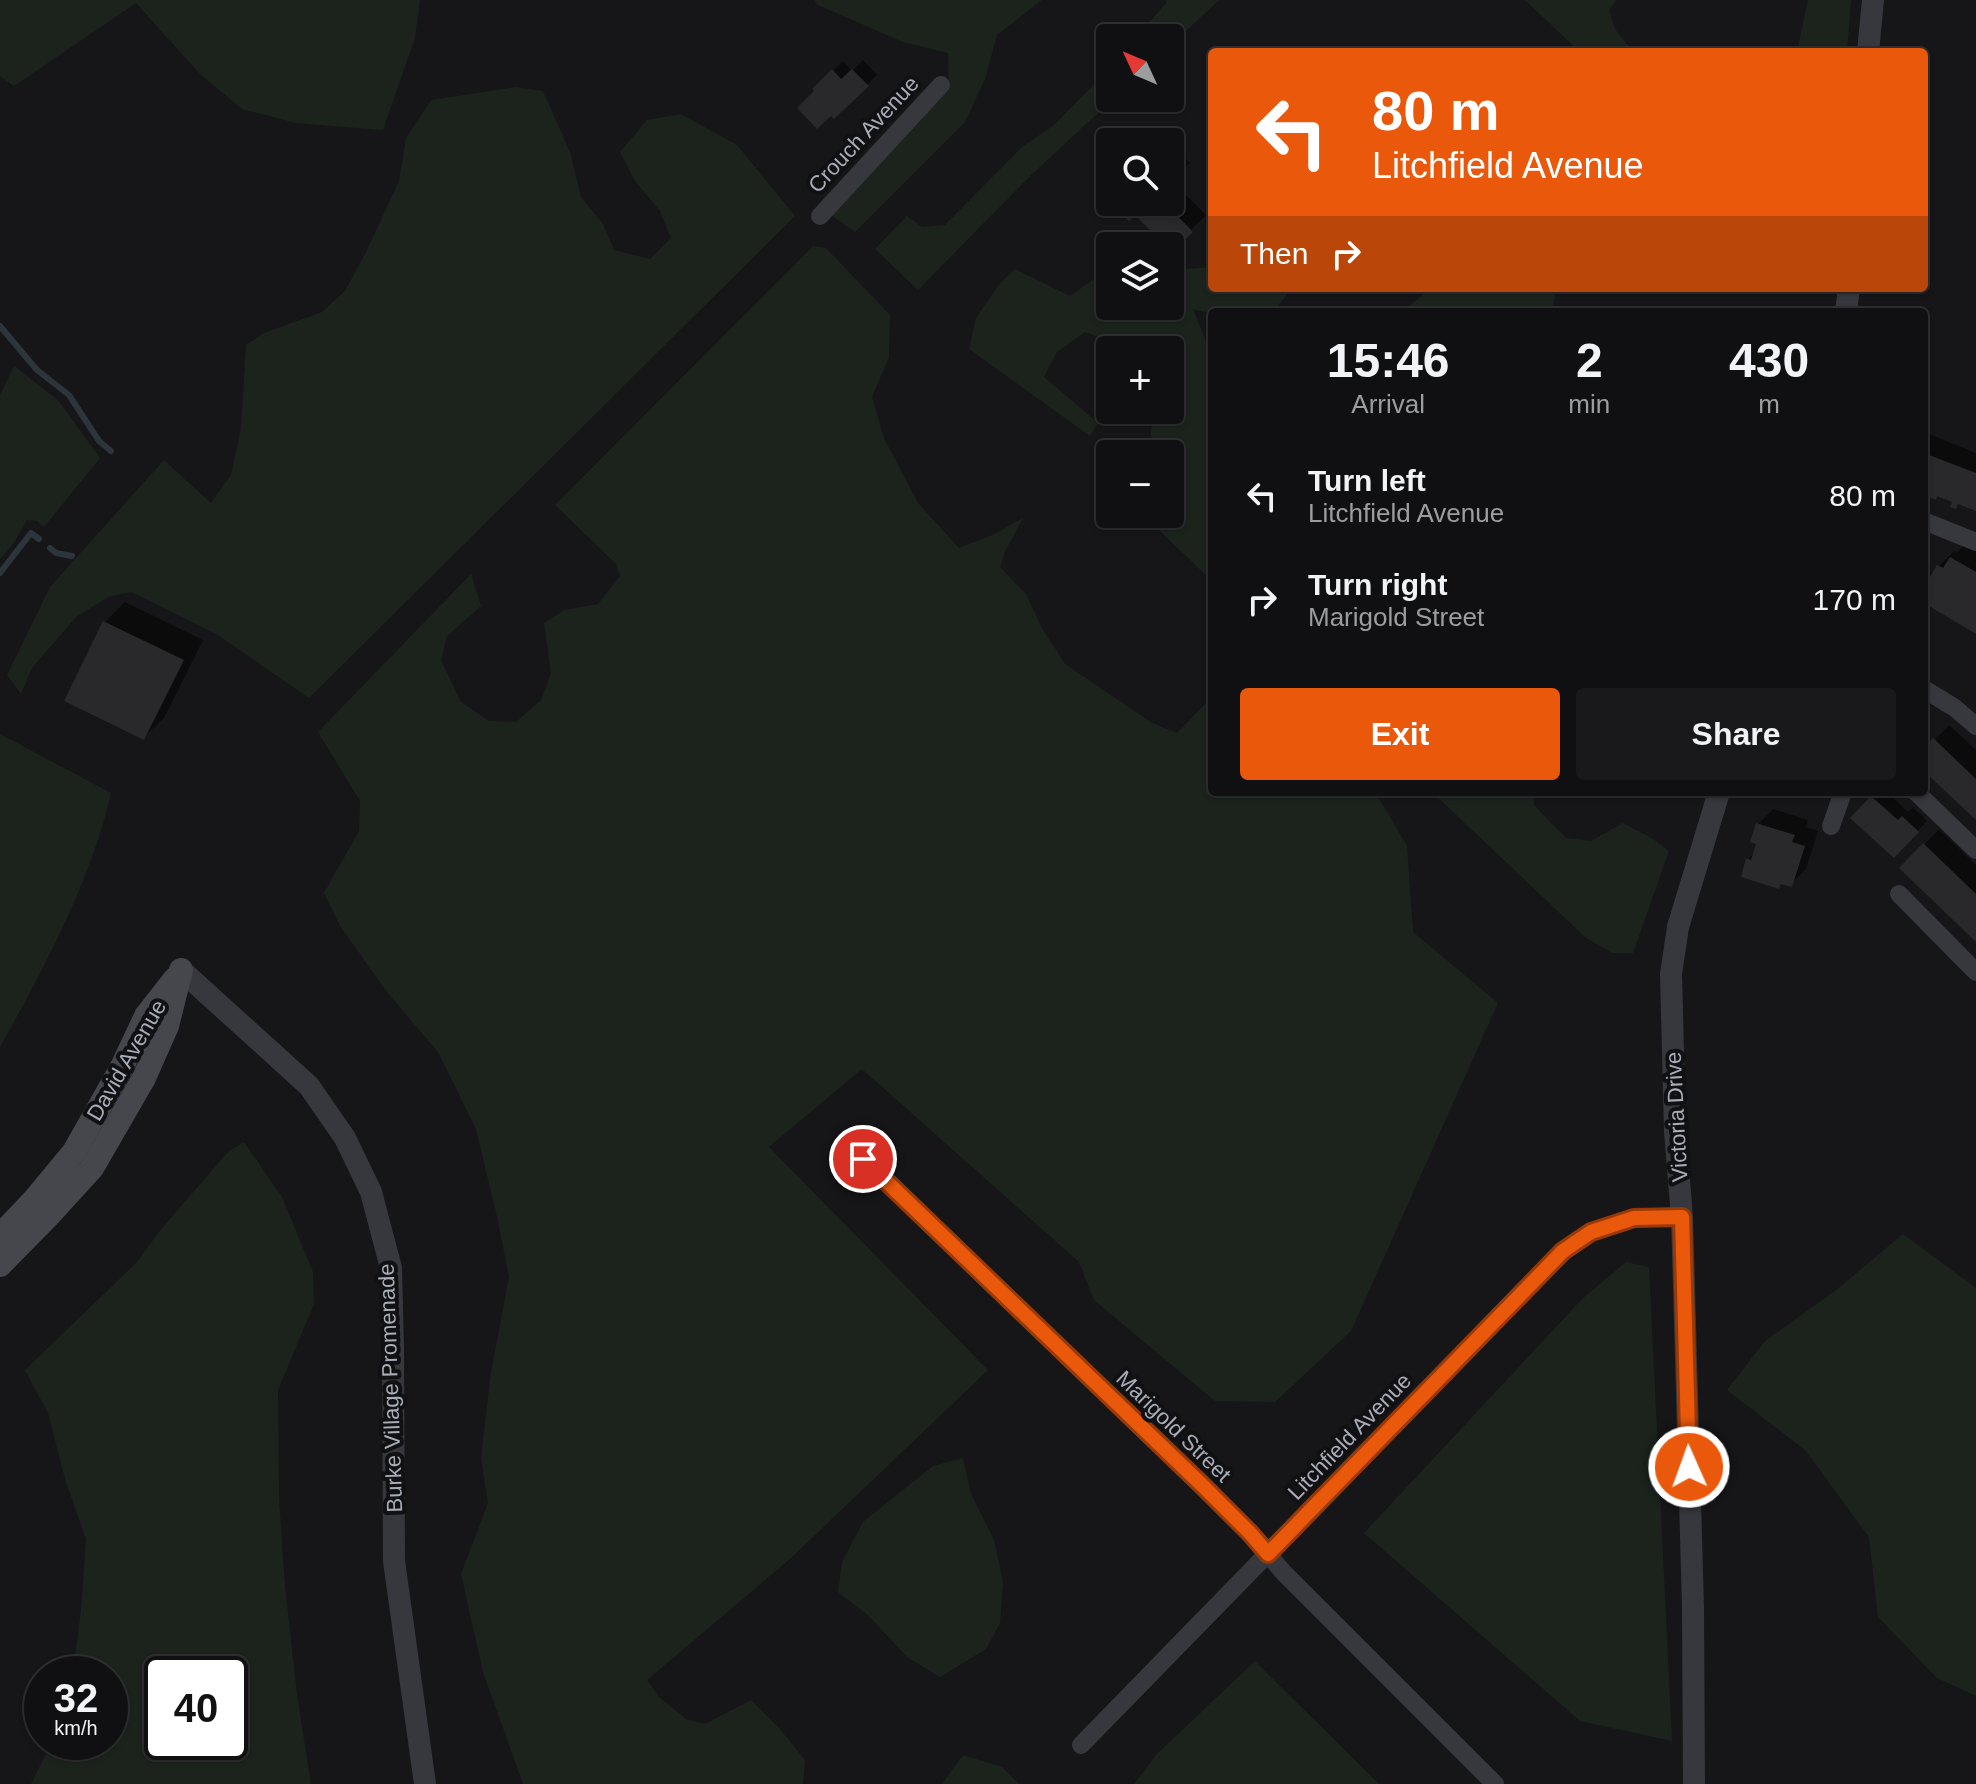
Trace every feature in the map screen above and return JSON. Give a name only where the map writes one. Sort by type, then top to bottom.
[{"type":"main road","name":"David Avenue","points":[[0,1236],[74,1152],[122,1067],[146,1016],[181,970]]},
{"type":"main road","name":"David Avenue","points":[[0,1265],[92,1168],[144,1078],[167,1026],[181,970]]},
{"type":"street","points":[[1868,48],[1873,0]]},
{"type":"street","name":"Crouch Avenue","points":[[820,216],[941,85]]},
{"type":"street","points":[[1928,529],[1976,542]]},
{"type":"street","points":[[1928,691],[1976,726]]},
{"type":"street","name":"Victoria Drive","points":[[1694,1784],[1693,1607],[1682,1217],[1675,1131],[1671,974],[1678,927],[1718,796]]},
{"type":"street","points":[[1831,826],[1842,796]]},
{"type":"street","points":[[1920,796],[1976,850]]},
{"type":"street","points":[[1899,894],[1976,972]]},
{"type":"street","name":"Burke Village Promenade","points":[[181,970],[309,1086],[345,1138],[371,1192],[391,1268],[394,1561],[425,1784]]},
{"type":"street","name":"Marigold Street","points":[[847,1143],[1203,1486],[1284,1573],[1495,1784]]},
{"type":"street","name":"Litchfield Avenue","points":[[1081,1745],[1563,1251],[1591,1232],[1634,1218],[1682,1217]]},
{"type":"shaded area","points":[[0,0],[420,0],[415,38],[383,130],[296,123],[242,109],[200,74],[136,3],[14,86],[0,76]]},
{"type":"shaded area","points":[[814,0],[1042,0],[997,35],[985,79],[965,122],[855,232],[824,210],[949,89],[948,53],[903,42],[818,5]]},
{"type":"shaded area","points":[[1166,0],[1219,0],[1184,33],[1184,24],[1148,24]]},
{"type":"shaded area","points":[[1525,0],[1616,0],[1609,10],[1615,29],[1630,48],[1576,48]]},
{"type":"shaded area","points":[[1808,0],[1851,0],[1847,48],[1798,48]]},
{"type":"shaded area","points":[[1096,82],[1096,112],[1099,112],[1028,178],[918,290],[875,249],[907,216],[922,227],[945,225],[1022,147],[1054,125]]},
{"type":"shaded area","points":[[516,87],[543,91],[570,152],[581,197],[603,224],[614,250],[650,259],[671,238],[660,211],[635,181],[620,152],[647,120],[681,114],[737,145],[795,216],[309,698],[218,635],[132,592],[110,596],[76,617],[32,668],[21,694],[7,675],[50,587],[164,460],[211,503],[231,475],[241,428],[246,345],[264,333],[322,312],[345,291],[399,181],[406,138],[431,100]]},
{"type":"shaded area","points":[[813,246],[826,248],[890,315],[889,357],[872,397],[884,438],[918,503],[959,548],[995,534],[1023,518],[1000,567],[1026,594],[1042,628],[1065,664],[1152,723],[1177,733],[1208,701],[1208,796],[1377,796],[1407,846],[1413,932],[1498,1003],[1351,1331],[1275,1402],[1215,1401],[1094,1300],[1079,1262],[862,1069],[769,1147],[988,1370],[791,1558],[647,1680],[659,1697],[686,1719],[705,1724],[751,1700],[805,1760],[803,1784],[523,1784],[483,1672],[461,1574],[488,1503],[481,1458],[491,1372],[509,1277],[498,1221],[476,1129],[438,1052],[387,992],[340,926],[324,893],[359,831],[360,801],[318,732],[471,574],[481,606],[447,636],[441,660],[461,702],[489,721],[516,722],[541,700],[551,673],[544,623],[565,610],[598,604],[620,576],[616,564],[555,505]]},
{"type":"shaded area","points":[[1208,267],[1208,292],[1288,292],[1276,308],[1208,308],[1208,313],[1193,309],[1208,346],[1208,577],[1157,528],[1184,528],[1184,440],[1150,440],[1152,424],[1184,424],[1184,336],[1096,336],[1085,332],[1057,352],[1044,377],[1096,421],[1090,436],[969,349],[976,318],[1000,283],[1015,269],[1070,296],[1096,278],[1096,320],[1184,320],[1184,269]]},
{"type":"shaded area","points":[[1426,292],[1556,292],[1552,308],[1407,308]]},
{"type":"shaded area","points":[[14,366],[58,400],[100,458],[44,527],[37,521],[27,520],[0,559],[0,395]]},
{"type":"shaded area","points":[[0,734],[111,793],[79,892],[0,1047]]},
{"type":"shaded area","points":[[1436,796],[1533,796],[1534,805],[1566,838],[1591,841],[1623,823],[1669,851],[1633,953],[1613,953],[1586,938]]},
{"type":"shaded area","points":[[244,1142],[282,1197],[313,1272],[314,1304],[278,1390],[279,1499],[285,1586],[311,1784],[31,1784],[43,1760],[128,1760],[128,1656],[75,1656],[86,1539],[65,1479],[48,1413],[25,1370],[136,1263],[229,1151]]},
{"type":"shaded area","points":[[1903,1234],[1976,1288],[1976,1696],[1937,1678],[1878,1617],[1869,1537],[1805,1450],[1727,1390],[1765,1341],[1835,1291]]},
{"type":"shaded area","points":[[1626,1262],[1649,1267],[1672,1741],[1580,1721],[1364,1533],[1583,1298]]},
{"type":"shaded area","points":[[963,1458],[971,1494],[994,1540],[1003,1582],[1000,1623],[986,1649],[940,1677],[907,1657],[868,1615],[838,1592],[842,1562],[863,1522],[933,1466]]},
{"type":"shaded area","points":[[1255,1661],[1379,1784],[1134,1784],[1157,1754]]},
{"type":"shaded area","points":[[963,1755],[1002,1767],[1019,1784],[942,1784]]},
{"type":"building","points":[[832,69],[841,79],[852,69],[869,86],[834,119],[831,116],[817,129],[797,108]]},
{"type":"building","points":[[1136,216],[1178,216],[1193,232],[1184,241],[1184,232],[1152,232]]},
{"type":"building","points":[[1928,455],[1976,473],[1976,511],[1958,504],[1956,509],[1950,507],[1952,502],[1937,496],[1936,500],[1928,497]]},
{"type":"building","points":[[1950,557],[1976,572],[1976,634],[1928,605],[1928,581],[1937,565],[1943,568]]},
{"type":"building","points":[[103,621],[184,660],[144,740],[64,701]]},
{"type":"building","points":[[1933,738],[1976,779],[1976,820],[1928,775],[1928,744]]},
{"type":"building","points":[[1871,796],[1898,820],[1902,816],[1919,832],[1894,858],[1850,818]]},
{"type":"building","points":[[1756,823],[1795,835],[1792,842],[1805,846],[1792,887],[1781,884],[1779,889],[1741,877],[1746,858],[1751,860],[1756,844],[1750,842]]},
{"type":"building","points":[[1923,843],[1976,894],[1976,942],[1899,868]]},
{"type":"waterway","points":[[0,326],[37,370],[69,395],[99,441],[111,451]]},
{"type":"waterway","points":[[0,573],[31,533],[39,539]]},
{"type":"waterway","points":[[50,548],[56,553],[72,556]]},
{"type":"route","points":[[863,1159],[1203,1486],[1268,1554],[1563,1251],[1591,1232],[1634,1218],[1682,1217],[1689,1467]]}]
